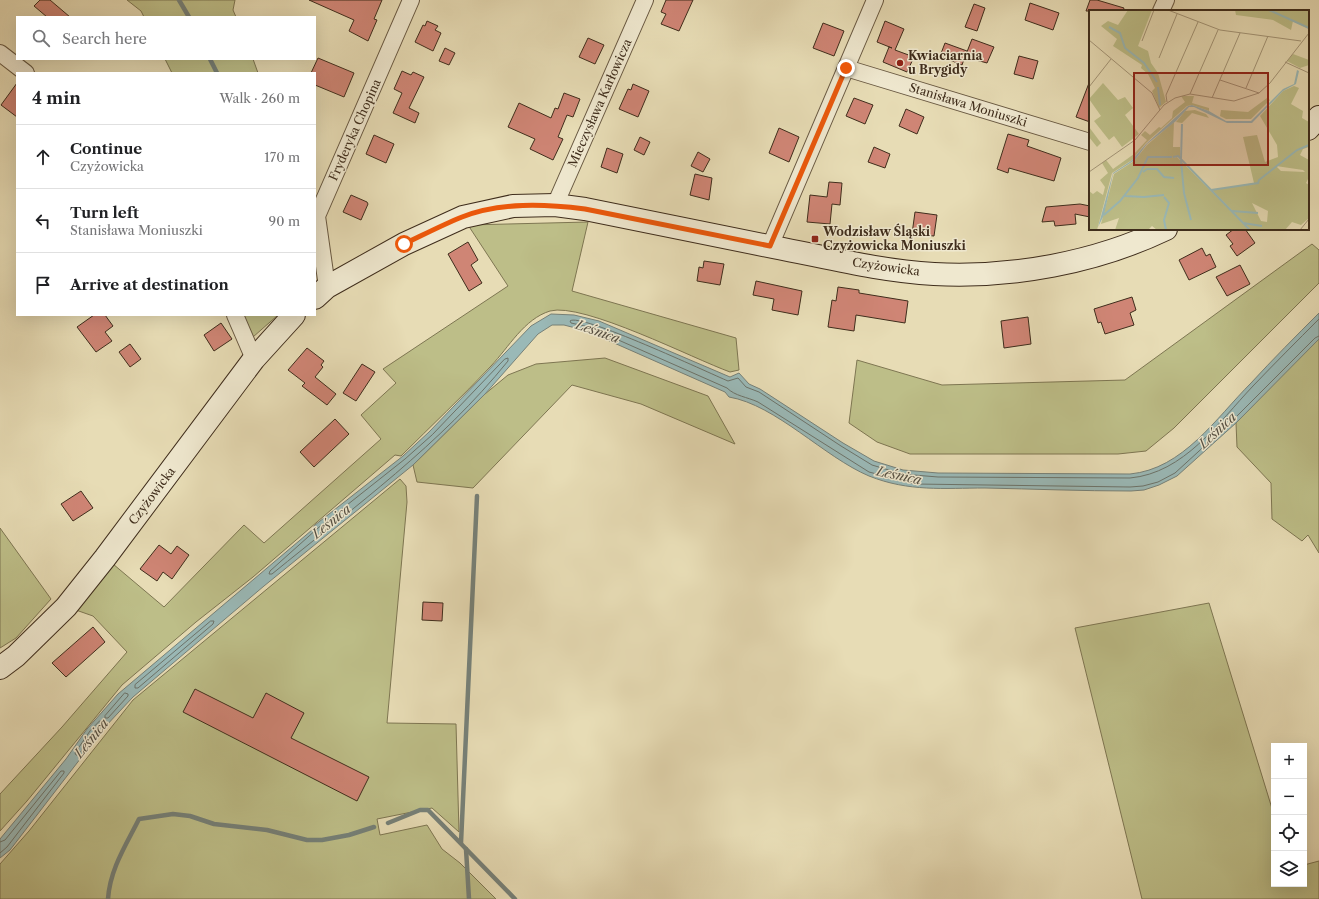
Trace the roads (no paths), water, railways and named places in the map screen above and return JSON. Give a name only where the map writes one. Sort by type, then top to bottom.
[{"type":"street","name":"Fryderyka Chopina","points":[[321,292],[317,216],[412,0]]},
{"type":"street","name":"Mieczysława Karłowicza","points":[[555,206],[645,0]]},
{"type":"street","points":[[770,246],[874,0]]},
{"type":"street","points":[[1161,10],[1166,0]]},
{"type":"street","points":[[0,53],[25,72]]},
{"type":"street","name":"Stanisława Moniuszki","points":[[846,68],[1089,142]]},
{"type":"street","points":[[1309,128],[1319,117]]},
{"type":"street","name":"Czyżowicka","points":[[321,292],[404,244],[463,217],[513,206],[555,206],[585,209],[872,266],[933,274],[981,274],[1022,271],[1065,263],[1112,250],[1163,230]]},
{"type":"street","points":[[235,316],[254,359]]},
{"type":"street","name":"Czyżowicka","points":[[0,668],[16,656],[66,607],[254,359],[293,316]]},
{"type":"water","name":"Leśnica","points":[[1319,313],[1319,339],[1236,423],[1177,476],[1159,485],[1144,490],[1131,491],[927,488],[898,485],[884,481],[869,476],[852,467],[782,421],[747,402],[729,397],[725,392],[587,331],[564,325],[552,325],[538,334],[485,394],[413,465],[264,586],[133,697],[104,728],[10,850],[0,858],[0,839],[66,759],[87,729],[118,694],[312,530],[315,525],[403,456],[429,432],[531,326],[551,314],[574,315],[599,321],[730,377],[739,373],[749,384],[760,389],[843,443],[874,461],[903,470],[938,473],[1130,474],[1149,470],[1166,463],[1197,440],[1276,356]]},
{"type":"waterway","points":[[179,0],[188,16]]},
{"type":"waterway","points":[[210,60],[216,72]]},
{"type":"waterway","points":[[461,843],[477,496]]},
{"type":"waterway","points":[[388,823],[420,810],[428,810],[515,899]]},
{"type":"waterway","points":[[108,899],[109,888],[115,867],[139,819],[173,814],[190,816],[214,824],[267,830],[307,840],[322,840],[349,835],[374,827]]},
{"type":"waterway","points":[[466,849],[469,899]]},
{"type":"place","name":"Kwiaciarnia u Brygidy","points":[[900,63]]},
{"type":"place","name":"Wodzisław Śląski Czyżowicka Moniuszki","points":[[815,239]]}]
